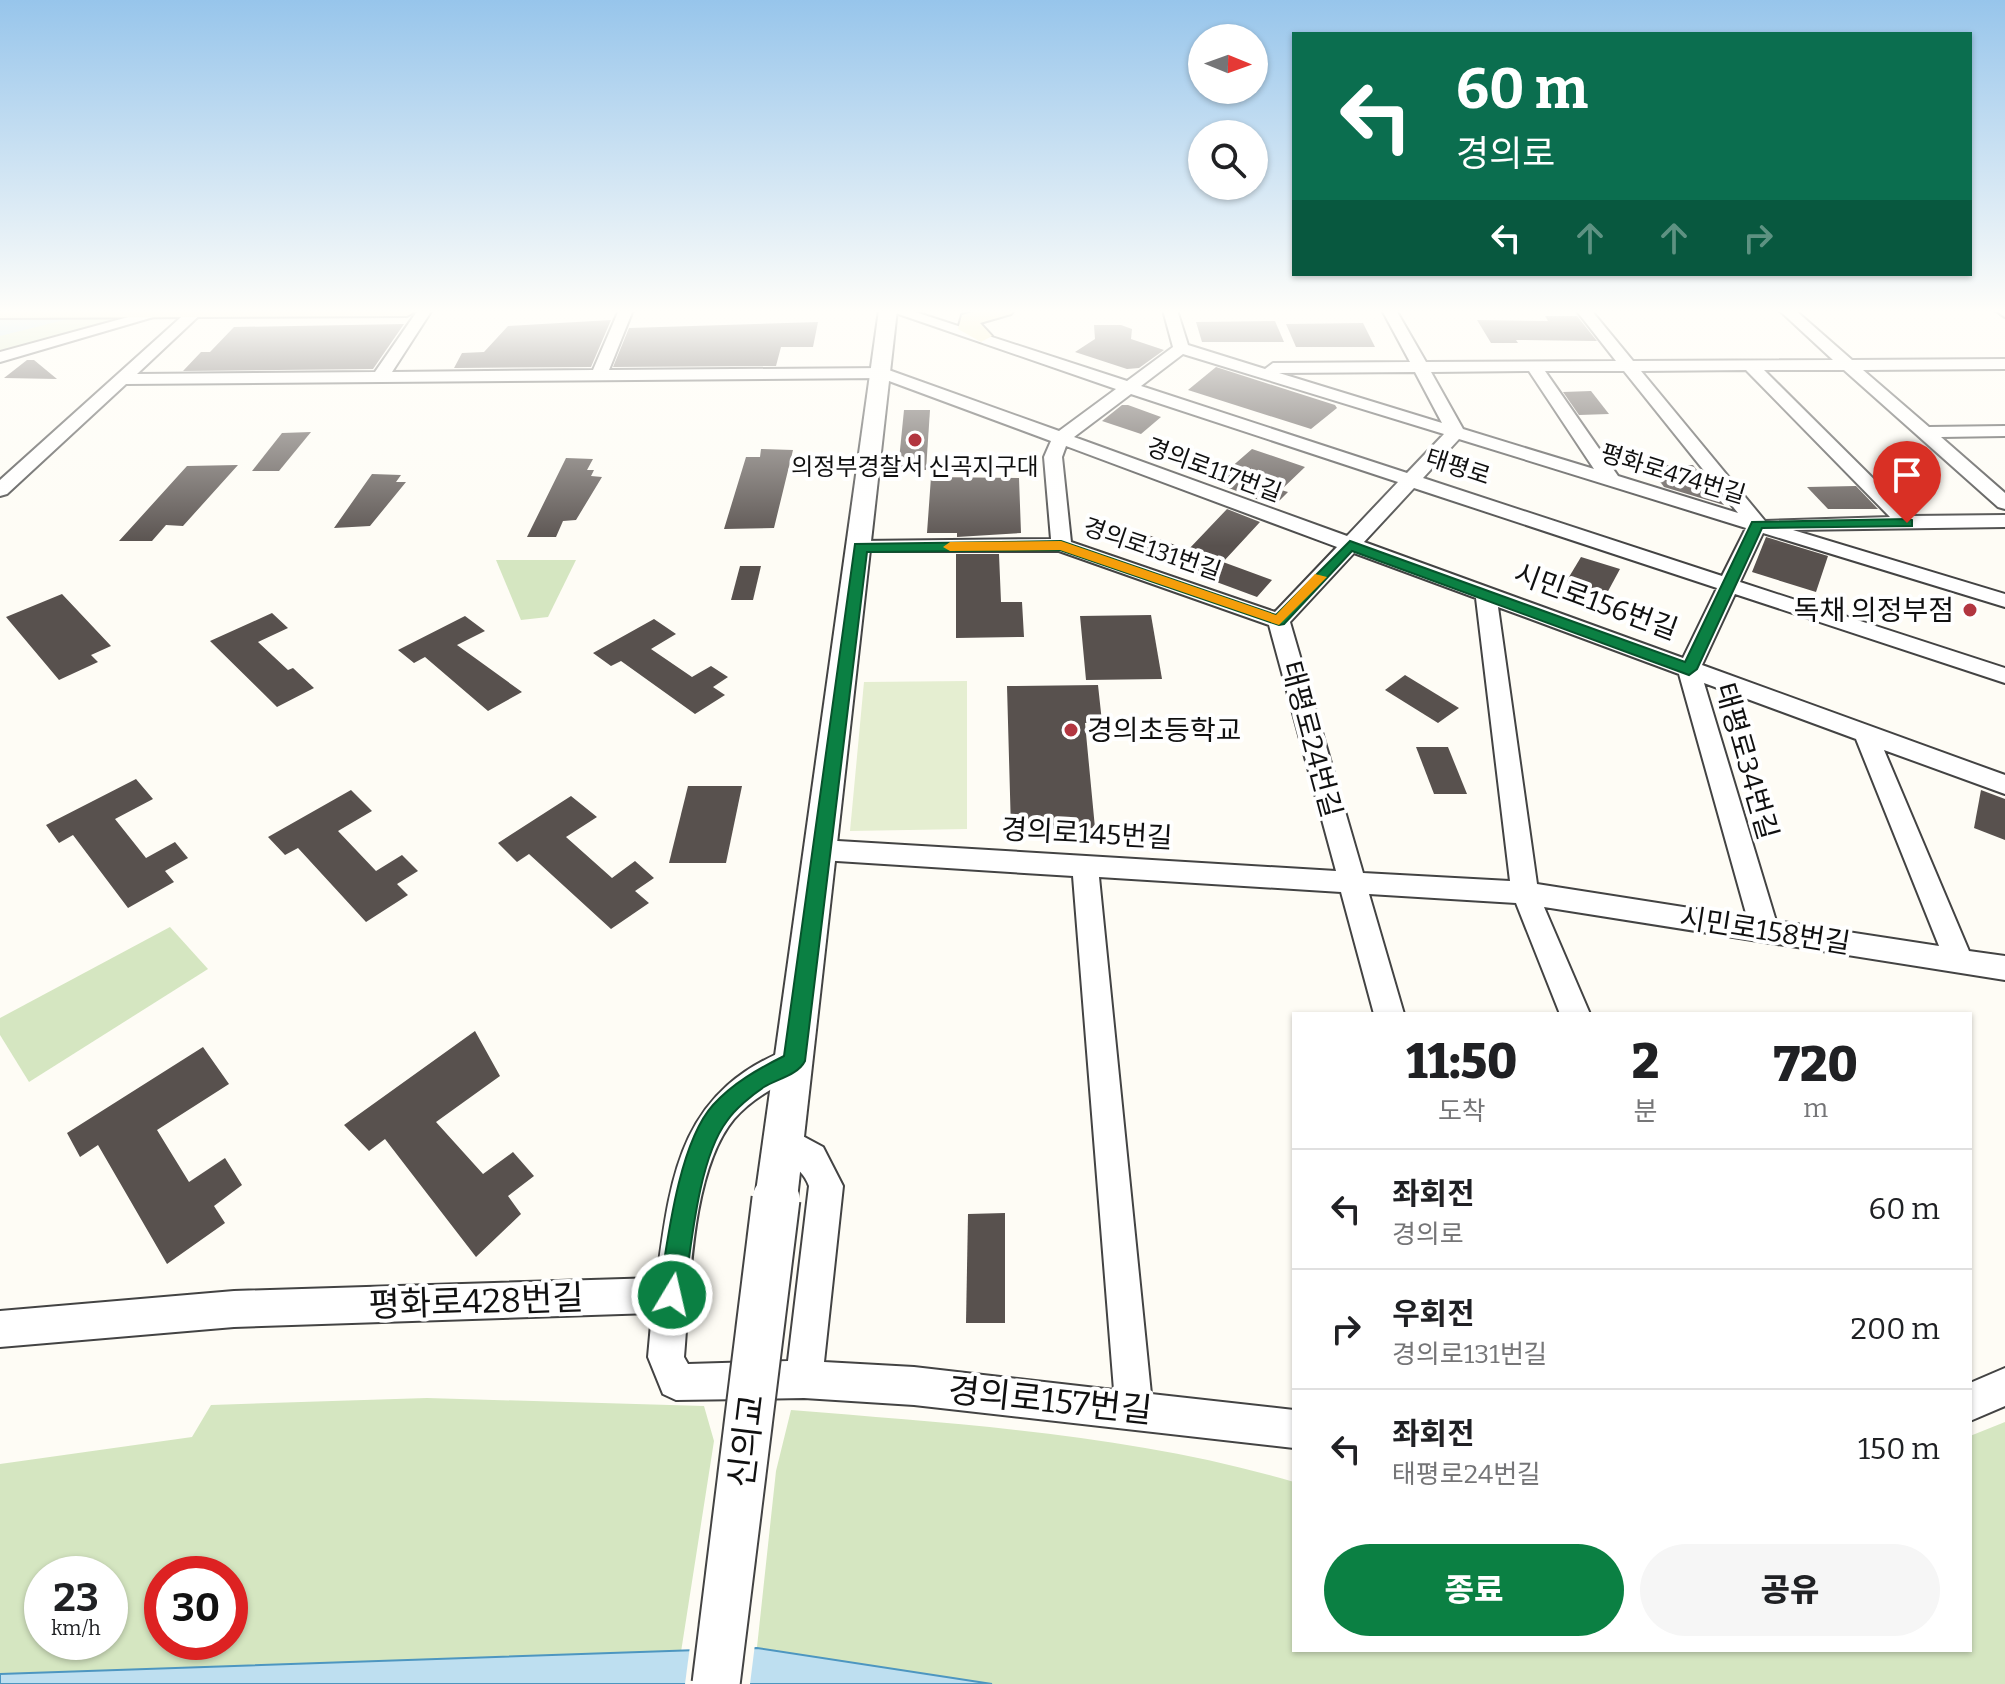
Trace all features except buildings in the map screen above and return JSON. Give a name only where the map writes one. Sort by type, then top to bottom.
[{"type":"street","points":[[0,490],[111,389]]},
{"type":"street","name":"신의교","points":[[716,1684],[881,389]]},
{"type":"street","name":"경의로117번길","points":[[925,389],[1350,546]]},
{"type":"street","points":[[1061,545],[1053,457],[1060,439],[1127,389]]},
{"type":"street","name":"태평로","points":[[1138,389],[2005,676]]},
{"type":"street","name":"평화로474번길","points":[[1314,389],[2005,601]]},
{"type":"street","points":[[1279,621],[1456,432],[1432,389]]},
{"type":"street","points":[[1548,389],[1611,480]]},
{"type":"street","points":[[1646,389],[1757,524],[2005,521]]},
{"type":"street","points":[[1773,389],[1907,523]]},
{"type":"street","points":[[1874,389],[2005,503]]},
{"type":"street","points":[[1923,432],[2005,431]]},
{"type":"street","name":"태평로34번길","points":[[1757,524],[1689,669],[1765,930]]},
{"type":"street","name":"경의로131번길","points":[[860,547],[1061,545],[1279,621]]},
{"type":"street","name":"시민로156번길","points":[[1350,546],[2005,785]]},
{"type":"street","name":"시민로156번길","points":[[1486,595],[1525,893]]},
{"type":"street","name":"태평로24번길","points":[[1279,621],[1388,1012]]},
{"type":"street","points":[[1865,733],[1959,961]]},
{"type":"street","name":"경의로145번길","points":[[821,850],[1350,880]]},
{"type":"street","points":[[1085,865],[1134,1409]]},
{"type":"street","name":"시민로158번길","points":[[1350,880],[1525,893],[2005,968]]},
{"type":"street","points":[[1525,893],[1574,1012]]},
{"type":"street","points":[[672,1295],[685,1210],[701,1149],[719,1114],[755,1081],[794,1061]]},
{"type":"street","points":[[784,1141],[808,1153],[821,1169],[826,1186],[804,1379]]},
{"type":"street","name":"경의로157번길","points":[[672,1295],[666,1357],[676,1381],[804,1379],[914,1386],[1292,1429]]},
{"type":"street","name":"평화로428번길","points":[[0,1329],[234,1309],[672,1295]]},
{"type":"street","points":[[1972,1401],[2005,1387]]},
{"type":"green space","points":[[496,560],[576,560],[548,617],[521,620]]},
{"type":"green space","points":[[967,681],[967,829],[850,831],[864,682]]},
{"type":"green space","points":[[170,927],[208,969],[29,1082],[0,1035],[0,1018]]},
{"type":"green space","points":[[427,1398],[704,1406],[714,1441],[676,1684],[0,1684],[0,1464],[192,1437],[211,1405]]},
{"type":"green space","points":[[791,1410],[1045,1433],[1171,1452],[1292,1481],[1292,1652],[1972,1652],[1972,1435],[2005,1422],[2005,1684],[753,1684],[776,1471]]},
{"type":"water","points":[[757,1648],[992,1684],[0,1684],[0,1674]]},
{"type":"pier","points":[[755,1644],[750,1684],[685,1684],[690,1646]]},
{"type":"slow traffic","points":[[950,547],[1061,545],[1279,621],[1320,577]]},
{"type":"place","name":"의정부경찰서 신곡지구대","points":[[915,440]]},
{"type":"place","name":"독채 의정부점","points":[[1970,610]]},
{"type":"place","name":"경의초등학교","points":[[1071,730]]},
{"type":"route","points":[[672,1295],[685,1210],[701,1149],[719,1114],[755,1081],[794,1061],[860,547],[1061,545],[1279,621],[1350,546],[1689,669],[1757,524],[1907,523]]}]
